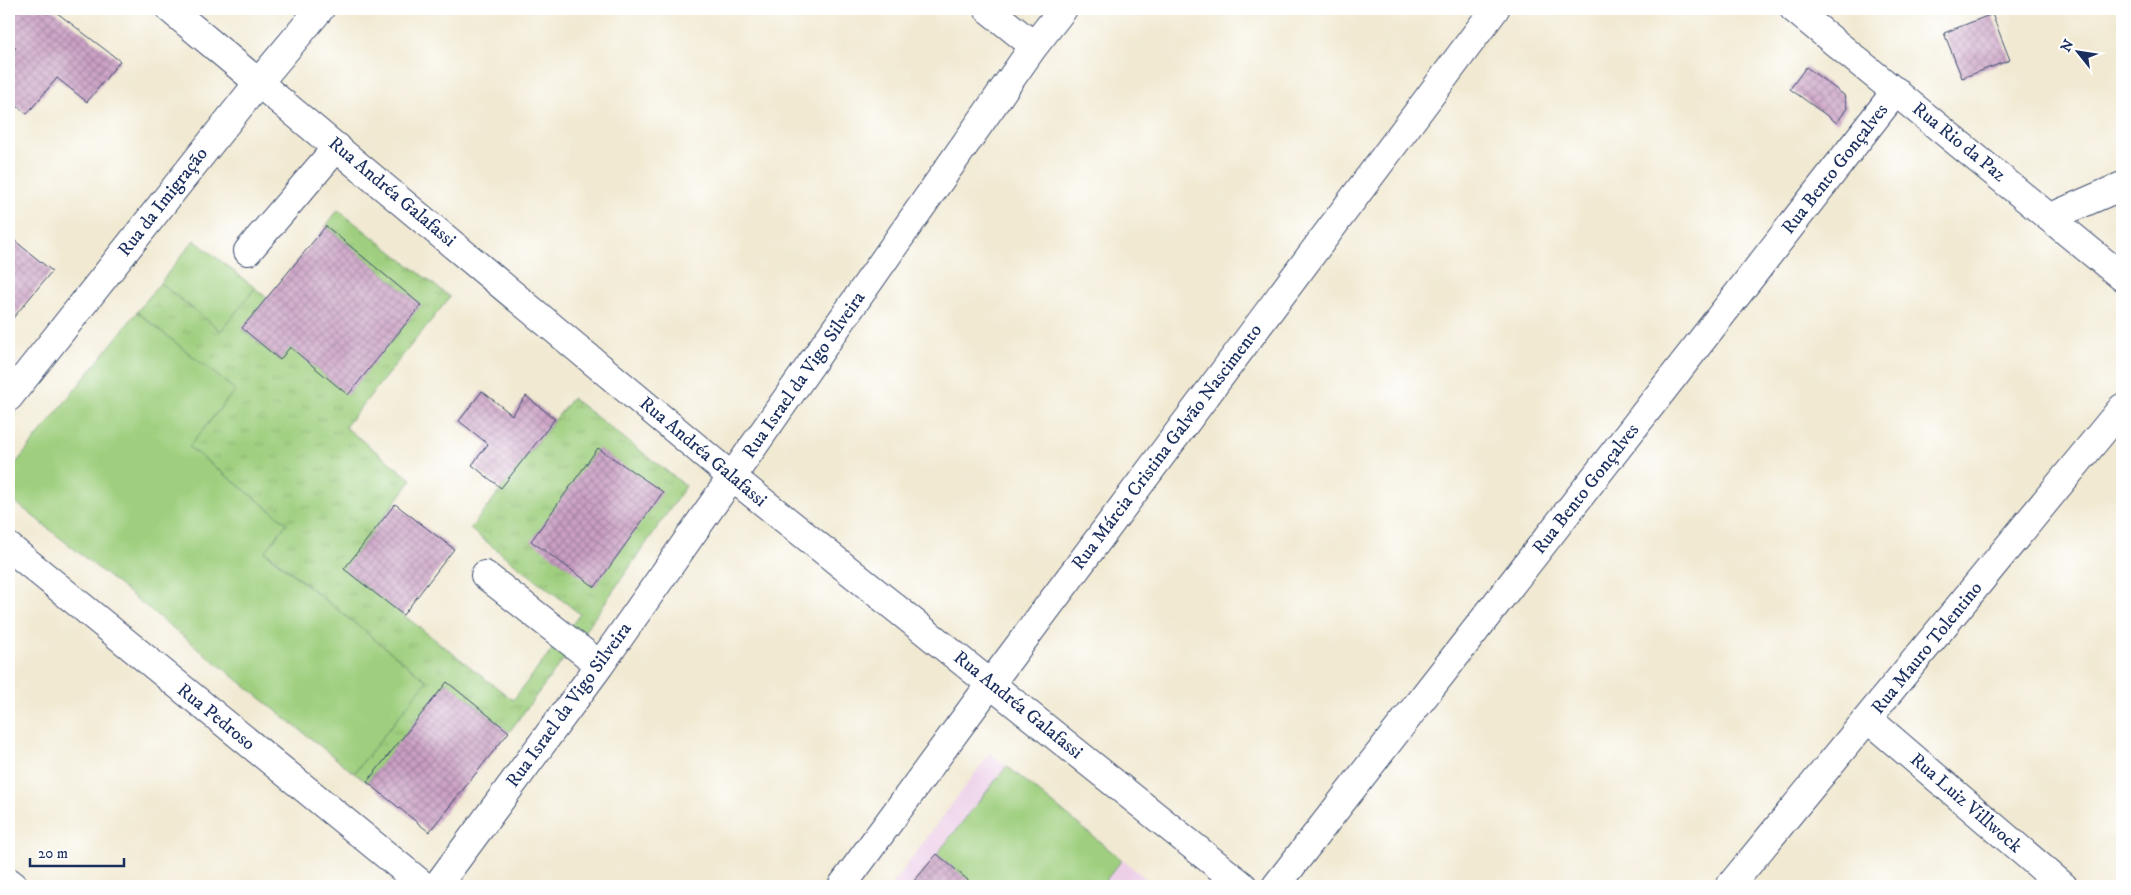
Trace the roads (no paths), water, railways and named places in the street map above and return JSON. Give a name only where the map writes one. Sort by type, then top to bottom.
[{"type":"street","name":"Rua Andréa Galafassi","points":[[170,9],[337,146],[732,477],[1243,886]]},
{"type":"street","name":"Rua da Imigração","points":[[9,396],[259,82],[320,9]]},
{"type":"street","points":[[988,9],[1034,46]]},
{"type":"street","name":"Rua Israel da Vigo Silveira","points":[[437,886],[600,665],[1034,46],[1063,9]]},
{"type":"street","name":"Rua Márcia Cristina Galvão Nascimento","points":[[842,886],[991,683],[1495,9]]},
{"type":"street","name":"Rua Rio da Paz","points":[[1794,9],[2051,217],[2122,277]]},
{"type":"street","name":"Rua Bento Gonçalves","points":[[1276,886],[1896,91]]},
{"type":"street","points":[[248,251],[337,146]]},
{"type":"street","points":[[2051,217],[2122,186]]},
{"type":"street","name":"Rua Mauro Tolentino","points":[[1730,886],[2122,408]]},
{"type":"street","name":"Rua Pedroso","points":[[9,547],[424,886]]},
{"type":"street","points":[[485,575],[600,665]]},
{"type":"street","name":"Rua Luiz Villwock","points":[[1868,719],[2063,886]]},
{"type":"street","points":[[9,882],[14,886]]}]
